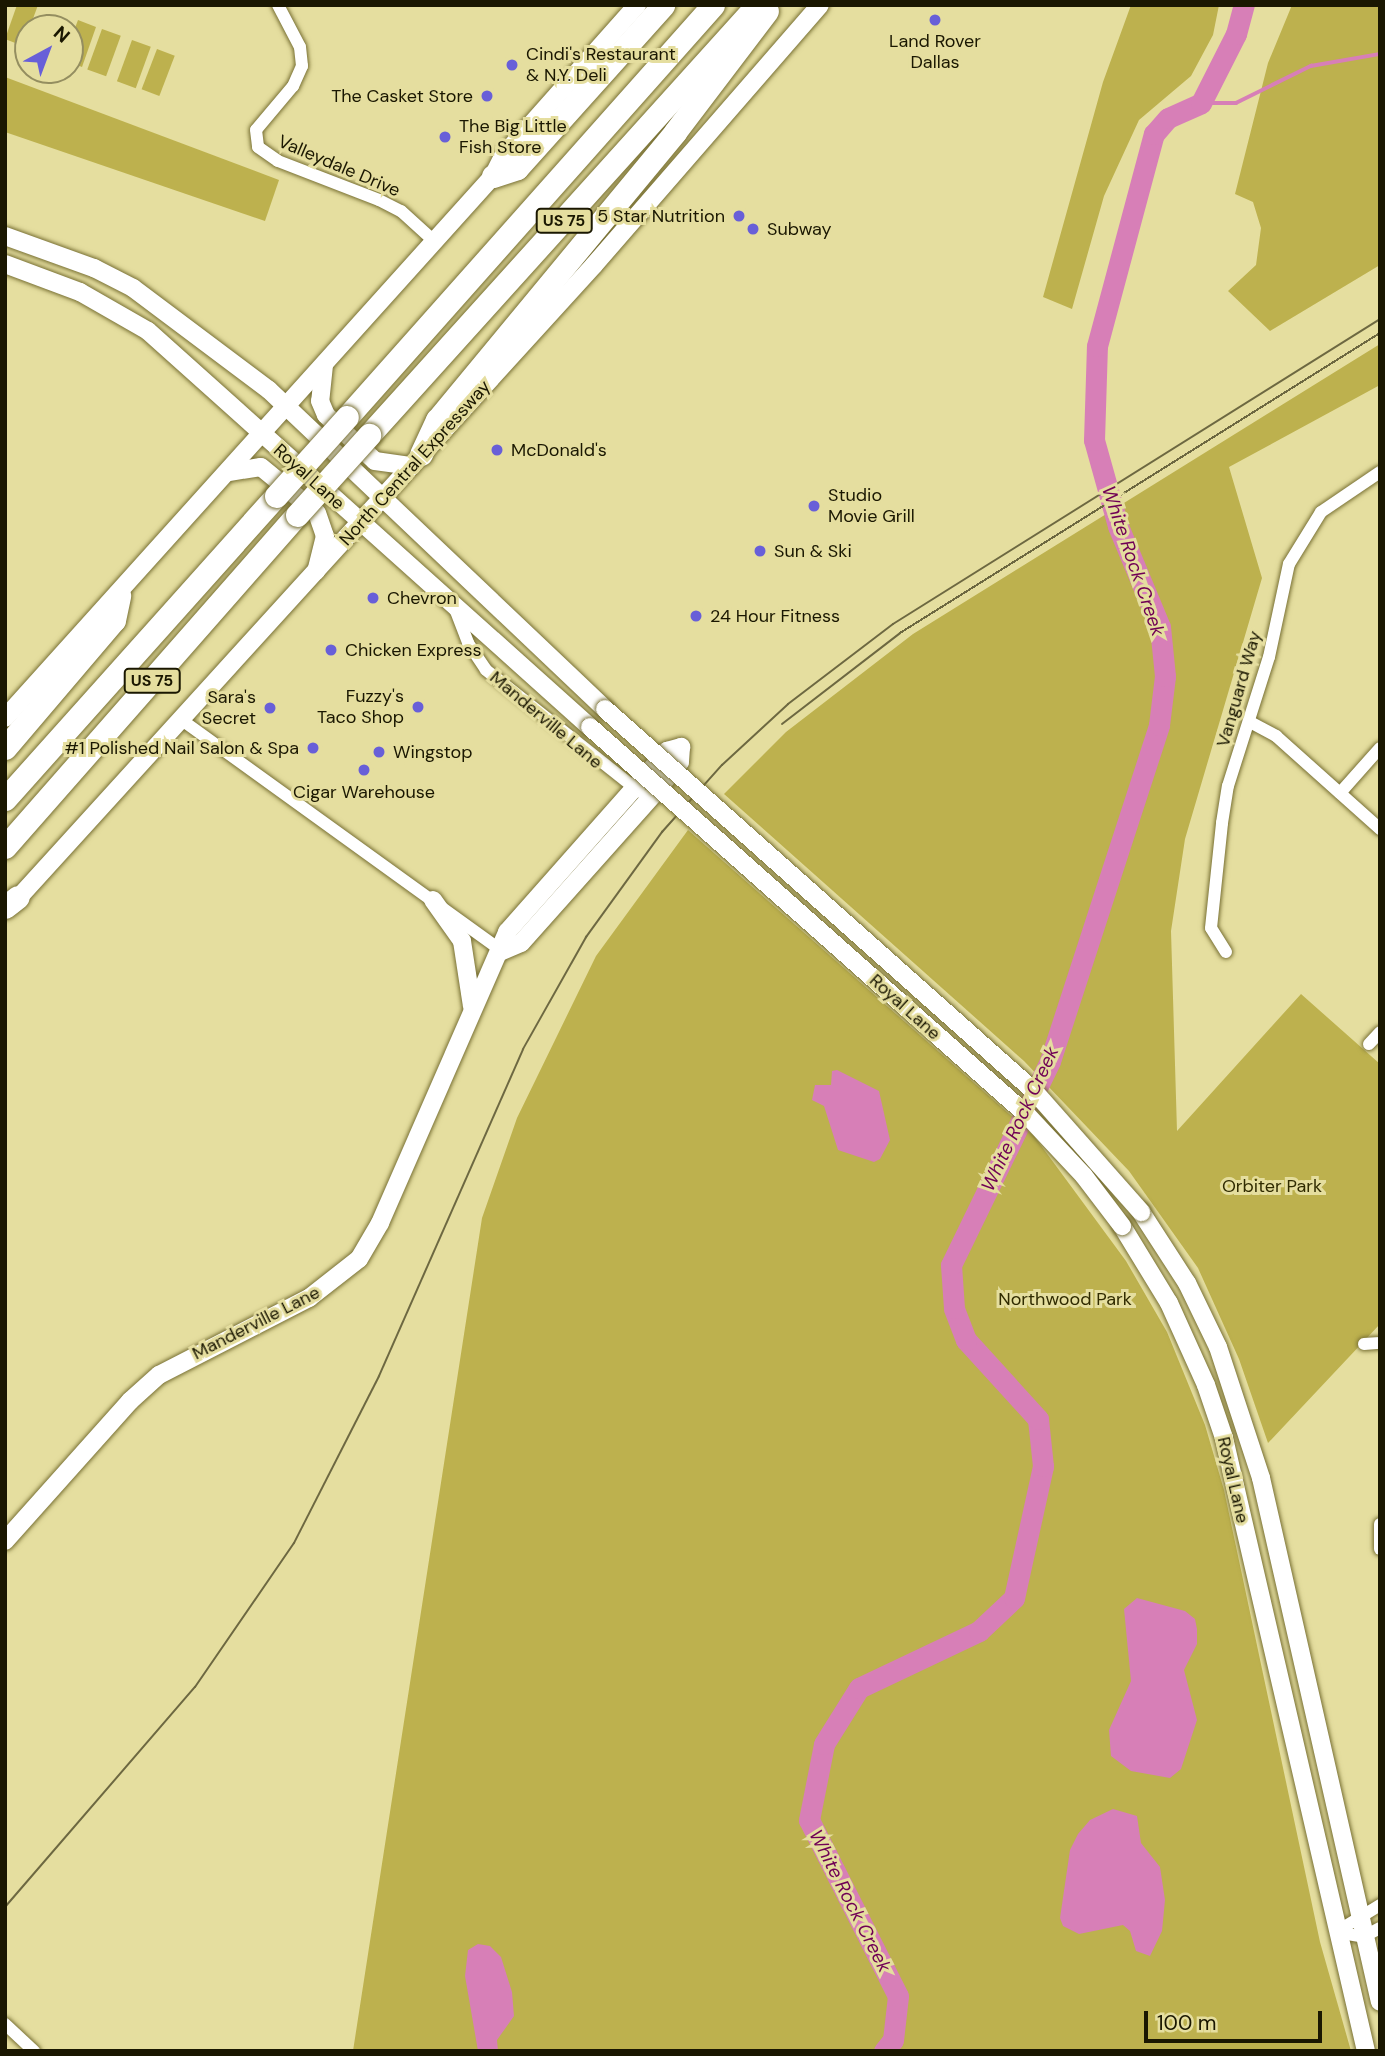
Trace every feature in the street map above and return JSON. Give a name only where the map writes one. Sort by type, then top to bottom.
[{"type":"highway","points":[[493,176],[517,168],[663,5]]},
{"type":"highway","name":"US 75","points":[[5,799],[713,5]]},
{"type":"highway","name":"US 75","points":[[5,847],[297,515],[757,5]]},
{"type":"highway","points":[[417,460],[437,420],[675,132],[763,21],[770,5]]},
{"type":"highway","points":[[5,748],[114,620],[119,596]]},
{"type":"main road","points":[[5,718],[119,596],[493,176],[503,156],[637,5]]},
{"type":"main road","name":"North Central Expressway","points":[[9,906],[179,718],[316,574],[667,184],[820,5]]},
{"type":"main road","name":"Royal Lane","points":[[5,236],[94,268],[133,288],[287,406],[605,709],[1034,1091],[1141,1212],[1187,1283],[1229,1376],[1272,1517],[1358,1914],[1372,1933],[1380,2002]]},
{"type":"main road","name":"Royal Lane","points":[[5,264],[80,292],[140,326],[200,375],[360,523],[1027,1115],[1067,1156],[1122,1226],[1158,1282],[1206,1385],[1224,1438],[1336,1932],[1366,2051]]},
{"type":"main road","points":[[324,365],[320,401],[326,415],[375,461],[417,460]]},
{"type":"main road","points":[[229,472],[261,467],[317,513],[325,536],[316,574]]},
{"type":"main road","name":"Manderville Lane","points":[[5,1541],[130,1401],[159,1375],[309,1298],[334,1283],[359,1259],[380,1223],[473,1010],[502,951],[507,932],[667,751],[681,747],[680,762],[653,796],[521,943],[502,951]]},
{"type":"main road","points":[[433,900],[462,941],[473,1010]]},
{"type":"main road","points":[[1206,1385],[1229,1376]]},
{"type":"street","name":"Valleydale Drive","points":[[278,5],[296,36],[302,66],[293,86],[256,130],[258,147],[278,161],[401,211],[434,241]]},
{"type":"street","name":"Vanguard Way","points":[[1226,952],[1211,928],[1228,786],[1251,722],[1296,548],[1321,512],[1380,472]]},
{"type":"street","name":"Manderville Lane","points":[[453,603],[468,643],[486,670],[632,790],[653,796]]},
{"type":"street","points":[[179,718],[502,951]]},
{"type":"street","points":[[1251,722],[1276,736],[1380,829]]},
{"type":"street","points":[[1340,793],[1380,748]]},
{"type":"street","points":[[1369,1044],[1380,1032]]},
{"type":"street","points":[[1364,1344],[1380,1343]]},
{"type":"street","points":[[1379,1524],[1380,1549]]},
{"type":"street","points":[[1336,1932],[1358,1914],[1380,1905]]},
{"type":"street","points":[[1336,1932],[1372,1933]]},
{"type":"street","points":[[5,2024],[34,2051]]},
{"type":"green space","points":[[17,5],[38,5],[35,14],[14,14],[14,42],[5,39]]},
{"type":"green space","points":[[1131,5],[1219,5],[1213,35],[1191,76],[1139,120],[1104,196],[1072,309],[1043,297],[1103,82]]},
{"type":"green space","points":[[1292,5],[1380,5],[1380,265],[1270,331],[1228,291],[1256,265],[1261,228],[1253,202],[1235,194],[1268,63]]},
{"type":"green space","points":[[84,22],[96,27],[84,61]]},
{"type":"green space","points":[[102,29],[121,36],[106,76],[87,69]]},
{"type":"green space","points":[[132,40],[151,47],[136,88],[117,81]]},
{"type":"green space","points":[[157,49],[175,56],[159,96],[142,89]]},
{"type":"green space","points":[[5,77],[14,80],[14,84],[24,84],[279,180],[265,221],[5,132]]},
{"type":"green space","name":"Orbiter Park","points":[[1380,344],[1380,385],[1229,467],[1262,578],[1185,839],[1171,931],[1177,1131],[1301,994],[1380,1064],[1380,1324],[1268,1443],[1239,1359],[1198,1268],[1129,1171],[1024,1061],[724,794],[786,732],[913,634]]},
{"type":"green space","name":"Northwood Park","points":[[688,830],[1034,1136],[1126,1261],[1167,1332],[1205,1425],[1224,1490],[1320,1942],[1351,2051],[353,2051],[482,1218],[517,1118],[596,956]]},
{"type":"shaded area","points":[[837,1070],[879,1091],[890,1140],[880,1159],[874,1162],[838,1150],[824,1106],[812,1100],[815,1085],[831,1085],[832,1071]]},
{"type":"shaded area","points":[[1137,1598],[1185,1611],[1195,1619],[1197,1629],[1197,1644],[1184,1670],[1197,1720],[1181,1769],[1170,1778],[1131,1771],[1111,1756],[1109,1730],[1131,1681],[1124,1609]]},
{"type":"shaded area","points":[[1113,1809],[1137,1816],[1141,1843],[1160,1867],[1165,1900],[1162,1931],[1150,1956],[1136,1951],[1130,1931],[1123,1925],[1079,1934],[1063,1926],[1060,1918],[1070,1850],[1078,1834],[1090,1820]]},
{"type":"shaded area","points":[[478,1944],[490,1946],[501,1957],[512,1992],[514,2016],[497,2040],[498,2051],[478,2051],[465,1976],[468,1950]]},
{"type":"waterway","name":"White Rock Creek","points":[[884,2051],[893,2040],[898,1996],[809,1820],[824,1744],[859,1688],[979,1631],[1014,1598],[1043,1466],[1038,1419],[966,1340],[954,1308],[951,1265],[1050,1061],[1159,725],[1165,676],[1160,627],[1118,526],[1094,440],[1097,346],[1154,134],[1168,118],[1201,103],[1236,34],[1244,5]]},
{"type":"waterway","points":[[1201,103],[1236,103],[1311,66],[1380,54]]},
{"type":"tram line","points":[[5,1907],[195,1687],[294,1543],[379,1376],[523,1049],[586,937],[662,832],[722,765],[788,704],[893,624],[1380,319]]},
{"type":"tram line","points":[[782,724],[900,633],[1380,333]]},
{"type":"place","name":"Land Rover Dallas","points":[[935,20]]},
{"type":"place","name":"Cindi's Restaurant & N.Y. Deli","points":[[512,65]]},
{"type":"place","name":"The Casket Store","points":[[487,96]]},
{"type":"place","name":"The Big Little Fish Store","points":[[445,137]]},
{"type":"place","name":"5 Star Nutrition","points":[[739,216]]},
{"type":"place","name":"Subway","points":[[753,229]]},
{"type":"place","name":"McDonald's","points":[[497,450]]},
{"type":"place","name":"Studio Movie Grill","points":[[814,506]]},
{"type":"place","name":"Sun & Ski","points":[[760,551]]},
{"type":"place","name":"Chevron","points":[[373,598]]},
{"type":"place","name":"24 Hour Fitness","points":[[696,616]]},
{"type":"place","name":"Chicken Express","points":[[331,650]]},
{"type":"place","name":"Fuzzy's Taco Shop","points":[[418,707]]},
{"type":"place","name":"Sara's Secret","points":[[270,708]]},
{"type":"place","name":"#1 Polished Nail Salon & Spa","points":[[313,748]]},
{"type":"place","name":"Wingstop","points":[[379,752]]},
{"type":"place","name":"Cigar Warehouse","points":[[364,770]]}]
